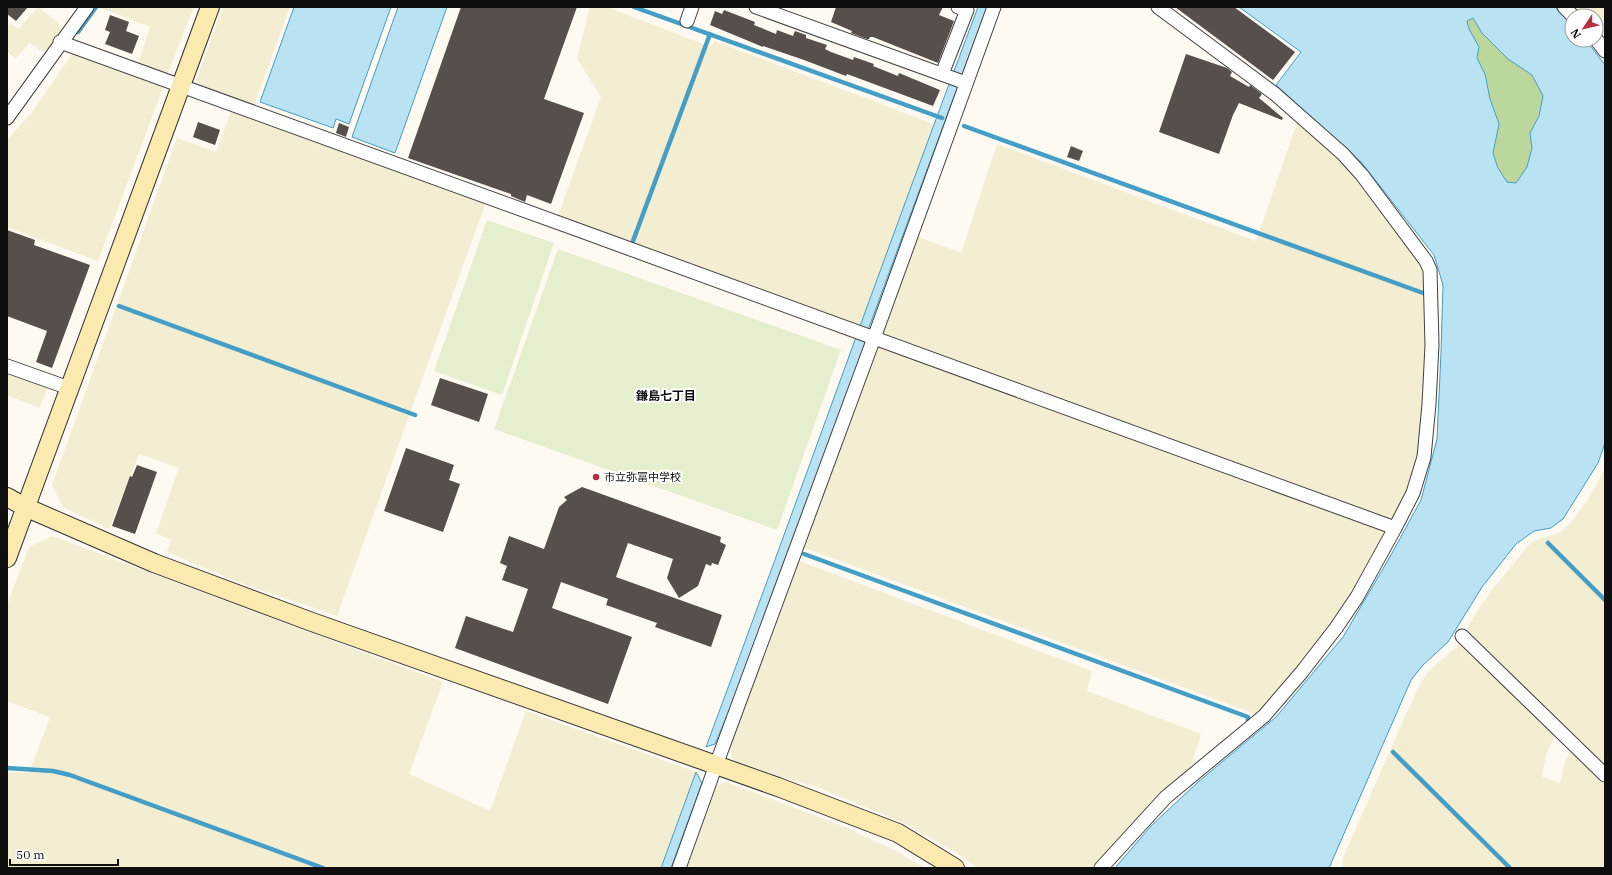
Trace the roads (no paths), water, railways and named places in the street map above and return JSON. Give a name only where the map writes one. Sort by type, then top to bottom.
[{"type":"street","points":[[7,118],[60,42],[87,7]]},
{"type":"street","points":[[7,558],[210,7]]},
{"type":"street","points":[[687,21],[692,7]]},
{"type":"street","points":[[756,7],[966,83]]},
{"type":"street","points":[[945,75],[966,10],[958,7]]},
{"type":"street","points":[[679,868],[994,7]]},
{"type":"street","points":[[1101,868],[1166,797],[1264,716],[1301,673],[1336,628],[1357,597],[1396,528],[1413,493],[1424,457],[1429,404],[1432,345],[1430,270],[1426,261],[1362,175],[1343,154],[1275,94],[1158,7]]},
{"type":"street","points":[[60,42],[1396,528]]},
{"type":"street","points":[[7,366],[69,388]]},
{"type":"street","points":[[7,497],[25,508],[161,566],[778,787],[898,834],[955,868]]},
{"type":"street","points":[[1462,636],[1605,775]]},
{"type":"water","points":[[294,7],[391,7],[349,124],[336,119],[333,128],[260,102]]},
{"type":"water","points":[[398,7],[447,7],[395,153],[352,137]]},
{"type":"water","points":[[978,7],[987,7],[868,330],[865,345],[738,690],[715,744],[706,747],[909,192]]},
{"type":"water","points":[[1239,7],[1555,7],[1564,16],[1564,48],[1592,48],[1605,65],[1605,443],[1598,463],[1563,519],[1551,528],[1534,531],[1516,544],[1482,587],[1448,642],[1423,665],[1411,680],[1329,868],[1115,868],[1151,826],[1198,782],[1276,717],[1343,637],[1421,500],[1437,439],[1443,285],[1434,255],[1361,162],[1276,85],[1301,52]],"holes":[[[1473,18],[1482,33],[1508,59],[1532,75],[1543,96],[1539,116],[1530,133],[1532,148],[1527,167],[1516,183],[1507,182],[1498,168],[1493,153],[1499,124],[1490,99],[1485,74],[1477,58],[1479,47],[1469,29],[1467,21]]]},
{"type":"water","points":[[696,772],[702,783],[671,868],[661,868]]},
{"type":"waterway","points":[[78,32],[96,7]]},
{"type":"waterway","points":[[634,7],[942,118]]},
{"type":"waterway","points":[[633,241],[710,34]]},
{"type":"waterway","points":[[964,126],[1423,293]]},
{"type":"waterway","points":[[119,306],[415,415]]},
{"type":"waterway","points":[[1548,543],[1605,600]]},
{"type":"waterway","points":[[804,554],[1248,717],[1248,721]]},
{"type":"waterway","points":[[1393,752],[1510,868]]},
{"type":"waterway","points":[[7,768],[53,771],[70,775],[323,868]]},
{"type":"place","name":"市立弥冨中学校","points":[[596,477]]},
{"type":"district","name":"鎌島七丁目","points":[[666,396]]}]
